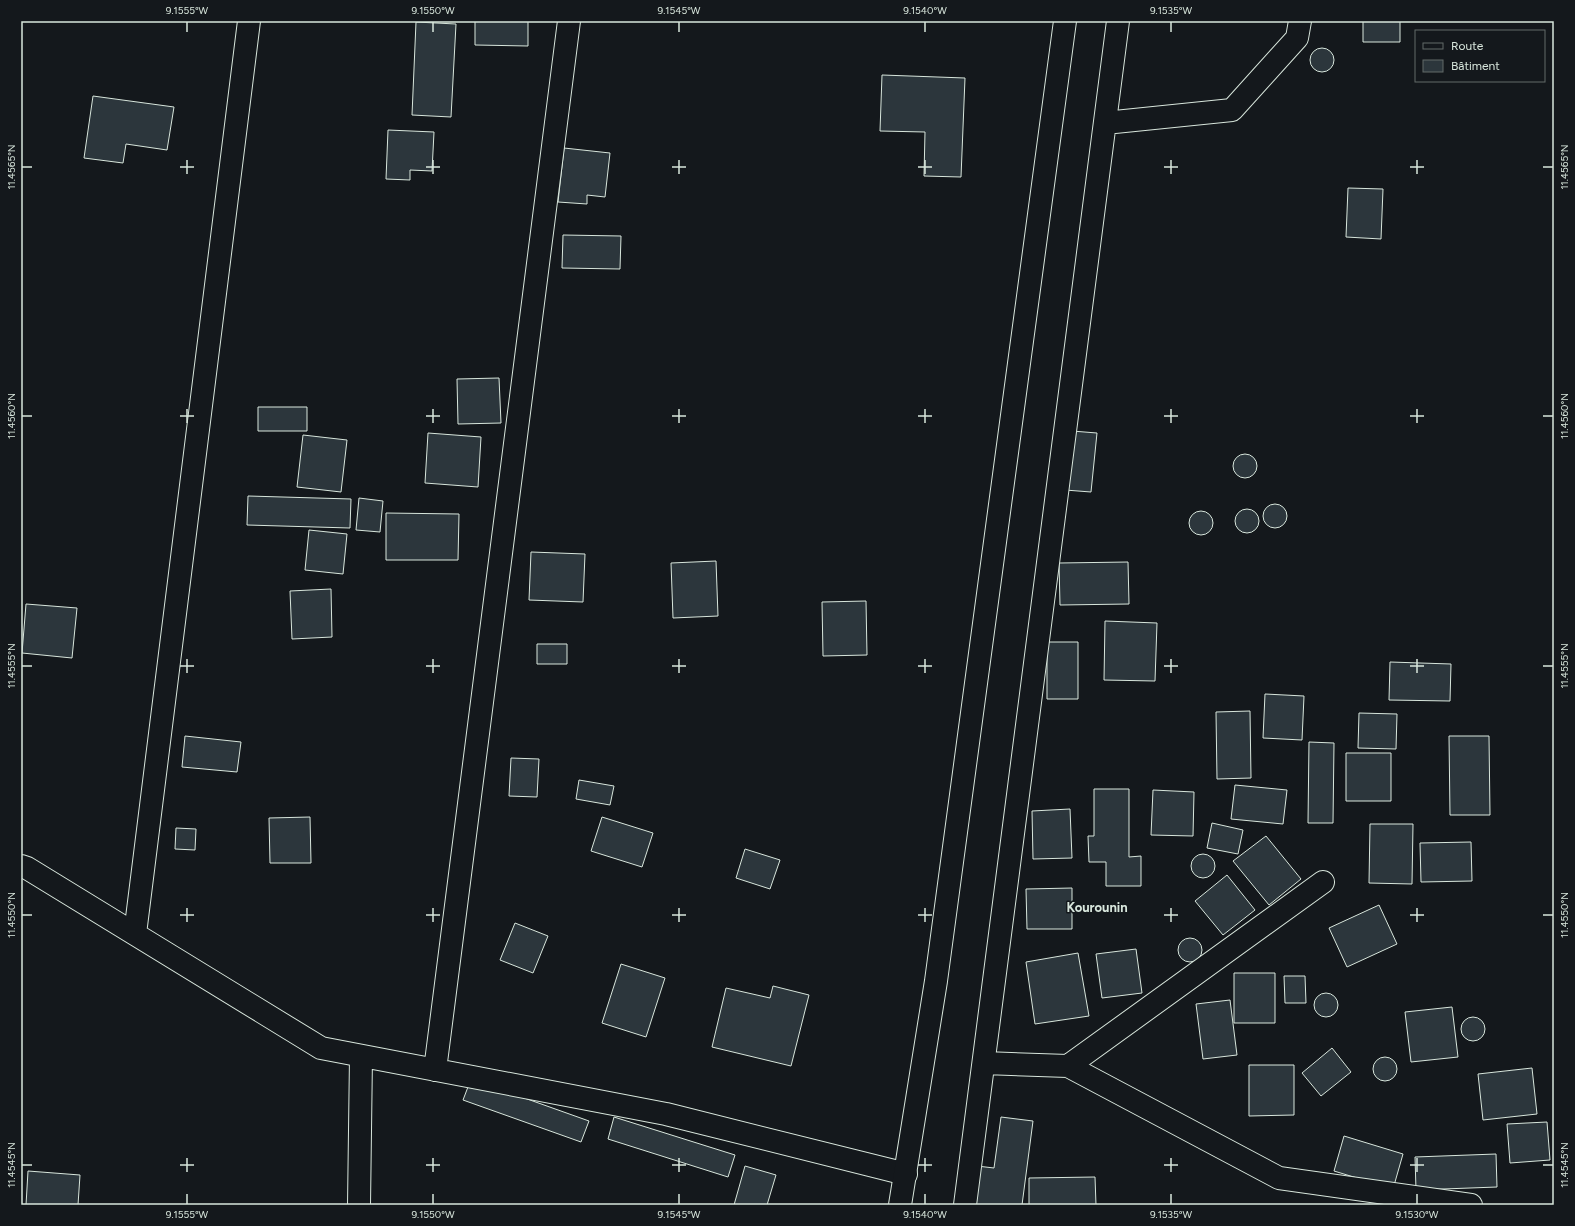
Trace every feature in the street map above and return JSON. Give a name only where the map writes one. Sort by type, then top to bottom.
[{"type":"main road","points":[[136,934],[249,21]]},
{"type":"main road","points":[[435,1070],[569,21]]},
{"type":"main road","points":[[900,1205],[940,949],[1066,21]]},
{"type":"main road","points":[[965,1205],[1118,21]]},
{"type":"main road","points":[[1105,122],[1232,110],[1297,38],[1300,21]]},
{"type":"main road","points":[[21,866],[27,868],[322,1048],[666,1114],[906,1174]]},
{"type":"main road","points":[[1068,1066],[1323,882]]},
{"type":"main road","points":[[359,1205],[361,1056]]},
{"type":"main road","points":[[984,1063],[1068,1066],[1280,1178],[1470,1205]]},
{"type":"building","points":[[475,21],[528,21],[528,46],[475,45]]},
{"type":"building","points":[[1363,21],[1400,21],[1400,42],[1363,42]]},
{"type":"building","points":[[416,22],[456,24],[451,117],[412,115]]},
{"type":"building","points":[[1322,48],[1331,51],[1334,60],[1331,69],[1322,72],[1313,69],[1310,60],[1313,51]]},
{"type":"building","points":[[882,75],[965,78],[961,177],[924,176],[925,132],[880,131]]},
{"type":"building","points":[[93,96],[174,107],[167,150],[126,144],[123,163],[84,158]]},
{"type":"building","points":[[388,130],[434,132],[432,171],[410,170],[410,180],[386,179]]},
{"type":"building","points":[[564,148],[610,153],[605,197],[587,195],[587,204],[558,202]]},
{"type":"building","points":[[1348,188],[1383,189],[1381,239],[1346,237]]},
{"type":"building","points":[[563,235],[621,236],[620,269],[562,268]]},
{"type":"building","points":[[499,378],[501,423],[458,424],[457,379]]},
{"type":"building","points":[[258,407],[307,407],[307,431],[258,431]]},
{"type":"building","points":[[1072,431],[1097,433],[1091,492],[1065,490]]},
{"type":"building","points":[[428,433],[481,437],[478,487],[425,483]]},
{"type":"building","points":[[303,435],[347,440],[341,492],[297,487]]},
{"type":"building","points":[[1245,454],[1254,457],[1257,466],[1254,475],[1245,478],[1236,475],[1233,466],[1236,457]]},
{"type":"building","points":[[248,496],[351,499],[350,528],[247,525]]},
{"type":"building","points":[[359,498],[383,501],[380,532],[356,530]]},
{"type":"building","points":[[1275,504],[1284,507],[1287,516],[1284,525],[1275,528],[1266,525],[1263,516],[1266,507]]},
{"type":"building","points":[[1247,509],[1256,512],[1259,521],[1256,530],[1247,533],[1238,530],[1235,521],[1238,512]]},
{"type":"building","points":[[1201,511],[1210,514],[1213,523],[1210,532],[1201,535],[1192,532],[1189,523],[1192,514]]},
{"type":"building","points":[[386,513],[459,514],[458,560],[386,560]]},
{"type":"building","points":[[309,530],[347,534],[343,574],[305,570]]},
{"type":"building","points":[[531,552],[585,554],[583,602],[529,600]]},
{"type":"building","points":[[716,561],[718,616],[673,618],[671,563]]},
{"type":"building","points":[[1128,562],[1129,604],[1060,605],[1059,563]]},
{"type":"building","points":[[331,589],[332,637],[292,639],[290,591]]},
{"type":"building","points":[[866,601],[867,655],[823,656],[822,602]]},
{"type":"building","points":[[26,604],[77,608],[72,658],[22,653]]},
{"type":"building","points":[[1105,621],[1157,623],[1155,681],[1104,680]]},
{"type":"building","points":[[1047,642],[1078,642],[1078,699],[1047,699]]},
{"type":"building","points":[[537,644],[567,644],[567,664],[537,664]]},
{"type":"building","points":[[1390,662],[1451,664],[1450,701],[1389,700]]},
{"type":"building","points":[[1265,694],[1304,696],[1302,740],[1263,738]]},
{"type":"building","points":[[1250,711],[1251,778],[1217,779],[1216,712]]},
{"type":"building","points":[[1359,713],[1397,714],[1396,749],[1358,748]]},
{"type":"building","points":[[185,736],[241,742],[237,772],[182,767]]},
{"type":"building","points":[[1449,736],[1489,736],[1490,815],[1450,815]]},
{"type":"building","points":[[1309,742],[1334,743],[1333,823],[1308,823]]},
{"type":"building","points":[[1346,753],[1391,753],[1391,801],[1346,801]]},
{"type":"building","points":[[511,758],[539,759],[537,797],[509,796]]},
{"type":"building","points":[[579,780],[614,786],[610,805],[576,799]]},
{"type":"building","points":[[1235,785],[1287,790],[1283,824],[1231,819]]},
{"type":"building","points":[[1094,789],[1129,789],[1129,857],[1141,856],[1141,886],[1106,886],[1106,862],[1089,862],[1088,836],[1094,836]]},
{"type":"building","points":[[1153,790],[1194,792],[1193,836],[1151,835]]},
{"type":"building","points":[[1070,809],[1072,858],[1033,859],[1032,811]]},
{"type":"building","points":[[310,817],[311,863],[270,863],[269,818]]},
{"type":"building","points":[[602,817],[653,833],[642,867],[591,851]]},
{"type":"building","points":[[1212,823],[1243,830],[1238,854],[1207,848]]},
{"type":"building","points":[[1370,824],[1413,824],[1412,884],[1369,883]]},
{"type":"building","points":[[176,828],[196,829],[195,850],[175,849]]},
{"type":"building","points":[[1266,836],[1301,879],[1269,905],[1233,861]]},
{"type":"building","points":[[1471,842],[1472,881],[1421,882],[1420,843]]},
{"type":"building","points":[[745,849],[780,860],[770,889],[736,878]]},
{"type":"building","points":[[1203,854],[1212,857],[1215,866],[1212,875],[1203,878],[1194,875],[1191,866],[1194,857]]},
{"type":"building","points":[[1227,875],[1255,910],[1223,935],[1195,901]]},
{"type":"building","points":[[1072,888],[1072,929],[1027,929],[1026,889]]},
{"type":"building","points":[[1379,905],[1397,944],[1347,967],[1329,928]]},
{"type":"building","points":[[515,923],[548,936],[533,973],[500,960]]},
{"type":"building","points":[[1190,938],[1199,941],[1202,950],[1199,959],[1190,962],[1181,959],[1178,950],[1181,941]]},
{"type":"building","points":[[1136,949],[1142,993],[1102,998],[1096,954]]},
{"type":"building","points":[[1078,953],[1089,1016],[1035,1024],[1026,962]]},
{"type":"building","points":[[621,964],[665,978],[646,1037],[602,1023]]},
{"type":"building","points":[[1234,973],[1275,973],[1275,1023],[1234,1023]]},
{"type":"building","points":[[1284,976],[1305,976],[1306,1003],[1285,1003]]},
{"type":"building","points":[[773,986],[809,995],[791,1066],[712,1047],[726,988],[770,998]]},
{"type":"building","points":[[1326,993],[1335,996],[1338,1005],[1335,1014],[1326,1017],[1317,1014],[1314,1005],[1317,996]]},
{"type":"building","points":[[1230,1000],[1237,1055],[1203,1059],[1196,1004]]},
{"type":"building","points":[[1452,1007],[1458,1057],[1411,1062],[1405,1012]]},
{"type":"building","points":[[1473,1017],[1482,1020],[1485,1029],[1482,1038],[1473,1041],[1464,1038],[1461,1029],[1464,1020]]},
{"type":"building","points":[[1332,1048],[1351,1072],[1321,1096],[1302,1073]]},
{"type":"building","points":[[1385,1057],[1394,1060],[1397,1069],[1394,1078],[1385,1081],[1376,1078],[1373,1069],[1376,1060]]},
{"type":"building","points":[[1249,1065],[1294,1065],[1294,1115],[1249,1116]]},
{"type":"building","points":[[1532,1068],[1537,1114],[1483,1120],[1478,1074]]},
{"type":"building","points":[[471,1079],[589,1121],[581,1142],[463,1100]]},
{"type":"building","points":[[614,1117],[735,1155],[728,1177],[608,1139]]},
{"type":"building","points":[[1001,1117],[1033,1121],[1022,1205],[972,1205],[977,1166],[994,1168]]},
{"type":"building","points":[[1547,1122],[1550,1160],[1510,1163],[1507,1124]]},
{"type":"building","points":[[1344,1136],[1403,1154],[1393,1189],[1334,1171]]},
{"type":"building","points":[[1496,1154],[1497,1187],[1416,1190],[1415,1157]]},
{"type":"building","points":[[745,1166],[776,1175],[767,1205],[734,1205]]},
{"type":"building","points":[[28,1171],[80,1175],[78,1205],[26,1205]]},
{"type":"building","points":[[1095,1177],[1096,1205],[1029,1205],[1029,1178]]},
{"type":"district","name":"Kourounin","points":[[1097,907]]}]
